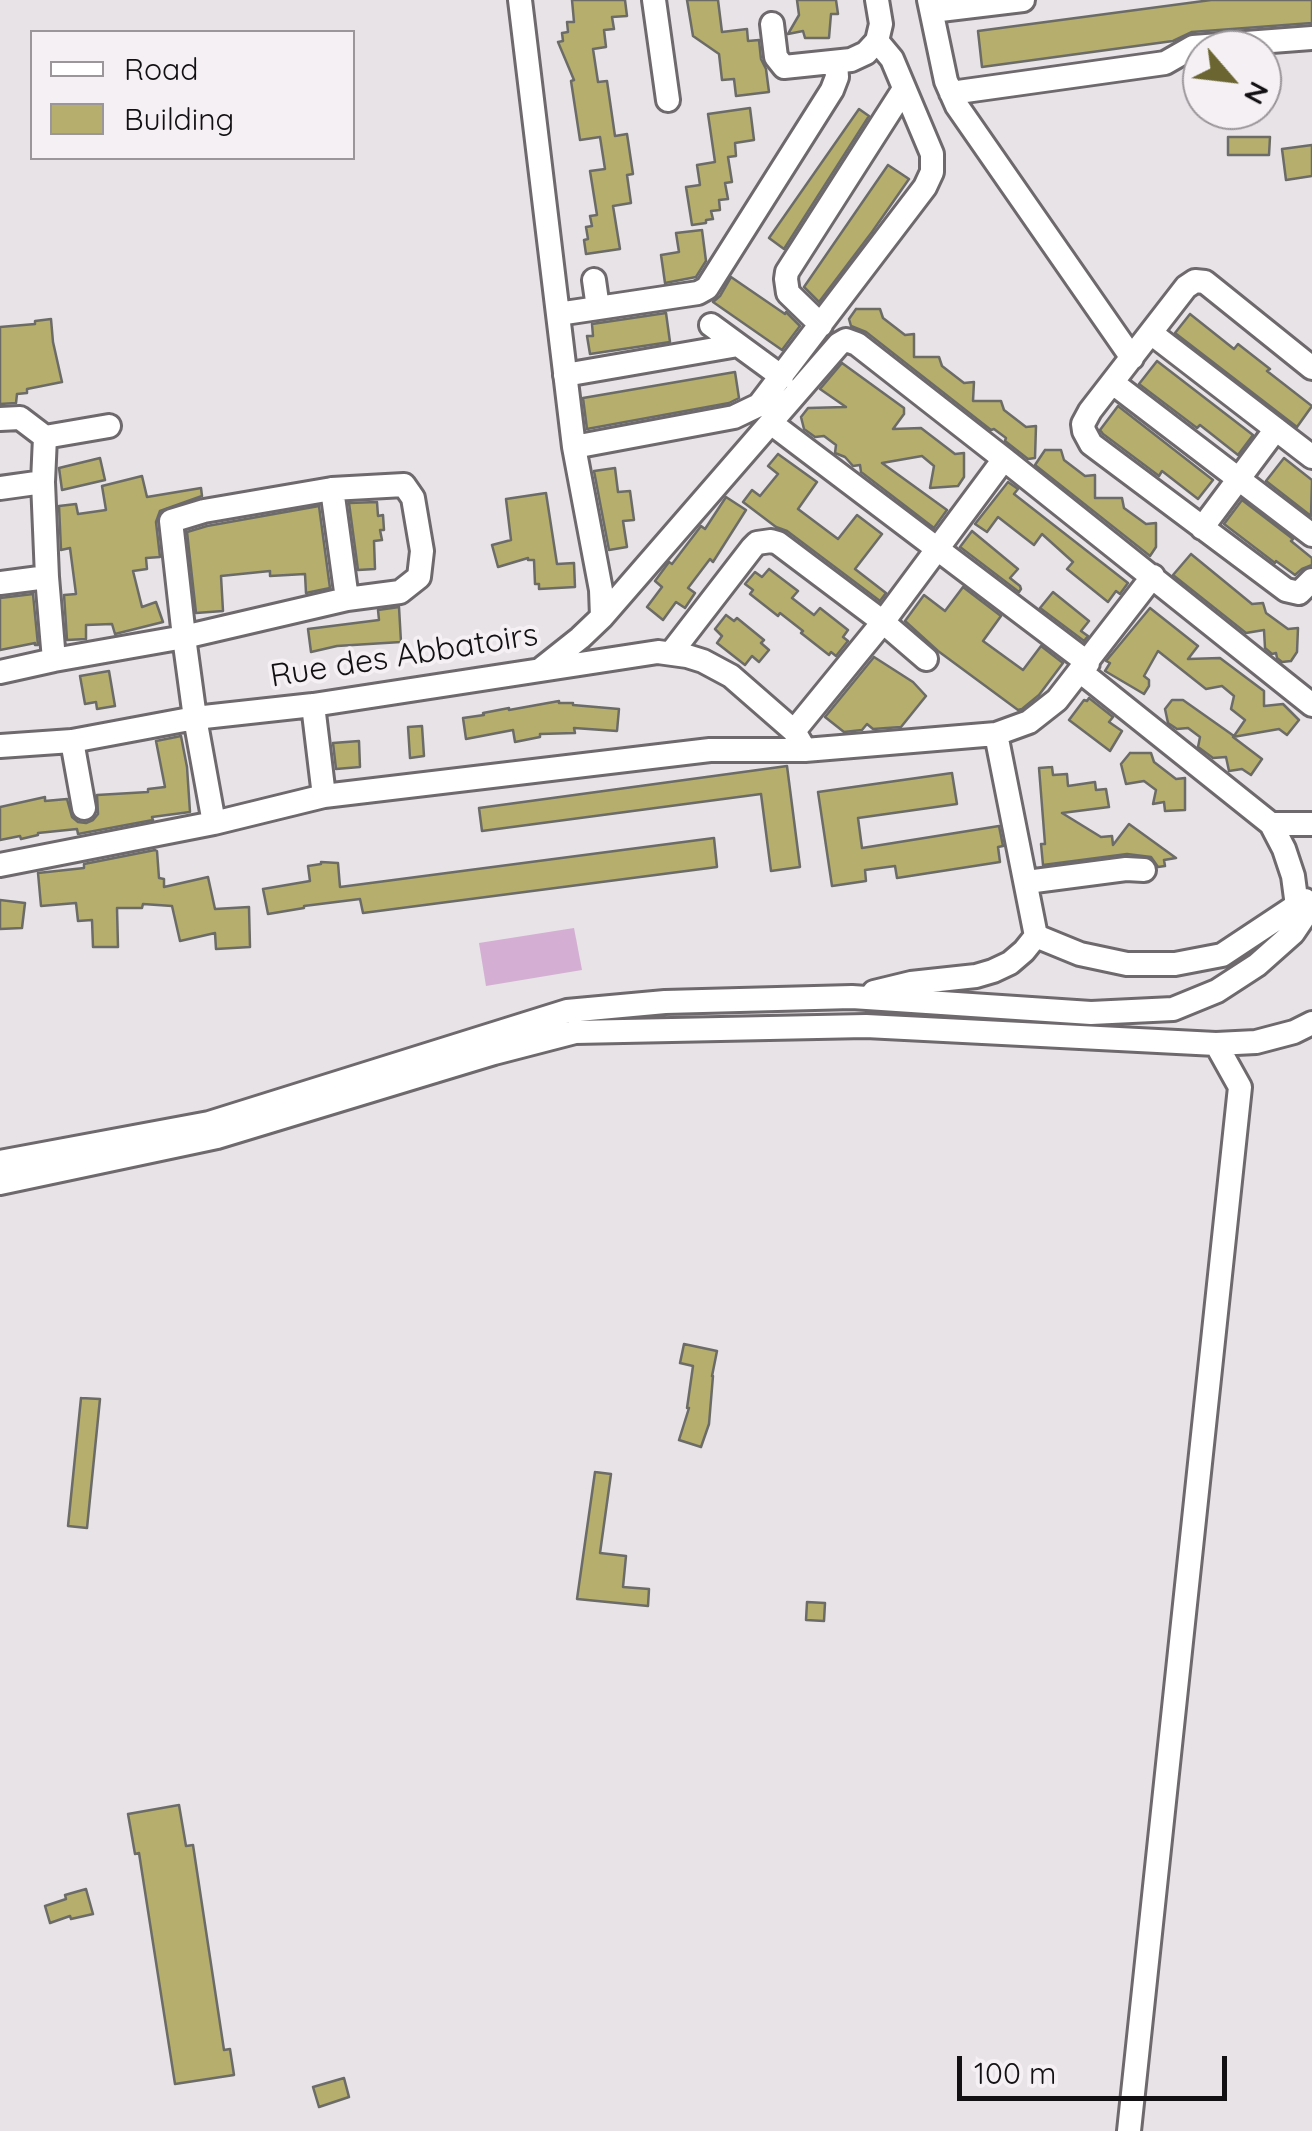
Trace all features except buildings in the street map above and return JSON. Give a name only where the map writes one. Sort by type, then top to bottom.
[{"type":"street","points":[[520,0],[574,446],[602,617]]},
{"type":"street","points":[[654,0],[668,100]]},
{"type":"street","points":[[772,24],[776,57],[784,67],[859,58],[876,41],[881,24],[878,0]]},
{"type":"street","points":[[1023,0],[930,6],[946,81],[966,118],[1132,358]]},
{"type":"street","points":[[951,93],[1165,63],[1198,46],[1312,38]]},
{"type":"street","points":[[574,446],[743,414],[766,399],[932,172],[932,154],[892,59],[876,41]]},
{"type":"street","points":[[558,314],[698,293],[711,284],[832,90],[836,62]]},
{"type":"street","points":[[821,325],[788,293],[787,272],[904,88]]},
{"type":"street","points":[[594,280],[598,308]]},
{"type":"street","points":[[1312,368],[1210,286],[1195,281],[1186,287],[1086,417],[1084,431],[1091,444],[1290,592],[1300,593],[1312,580]]},
{"type":"street","points":[[710,325],[782,377]]},
{"type":"street","points":[[1151,333],[1312,457]]},
{"type":"street","points":[[540,669],[602,617],[838,344],[846,340],[1004,459],[1312,705]]},
{"type":"street","points":[[565,374],[738,345]]},
{"type":"street","points":[[1113,382],[1312,535]]},
{"type":"street","points":[[0,418],[20,418],[45,438],[109,426]]},
{"type":"street","points":[[771,423],[938,547],[1270,824],[1307,902]]},
{"type":"street","points":[[1202,528],[1276,429]]},
{"type":"street","points":[[45,438],[47,577],[54,660]]},
{"type":"street","points":[[800,740],[1004,459]]},
{"type":"street","points":[[0,488],[44,482]]},
{"type":"street","points":[[0,672],[184,637],[347,599],[400,592],[419,577],[422,551],[413,498],[404,484],[332,489],[204,511],[171,521],[184,637],[194,718],[214,822]]},
{"type":"street","points":[[332,489],[347,599]]},
{"type":"street","points":[[671,653],[752,548],[764,541],[778,543],[926,659]]},
{"type":"street","points":[[0,865],[324,796],[800,740],[996,734],[1044,712],[1084,667],[1153,576]]},
{"type":"street","points":[[0,583],[47,577]]},
{"type":"street","points":[[580,638],[606,658]]},
{"type":"street","name":"Rue des Abbatoirs","points":[[0,746],[72,741],[194,718],[313,705],[645,652],[703,661],[732,676],[800,740]]},
{"type":"street","points":[[313,705],[324,796]]},
{"type":"street","points":[[852,997],[911,983],[994,971],[1010,963],[1036,936],[996,734]]},
{"type":"street","points":[[72,741],[84,808]]},
{"type":"street","points":[[1270,824],[1312,824]]},
{"type":"street","points":[[1027,882],[1144,870]]},
{"type":"street","points":[[0,1162],[209,1122],[567,1010],[666,1002],[852,997],[1091,1013],[1173,1009],[1217,990],[1258,965],[1293,933],[1307,902]]},
{"type":"street","points":[[1036,936],[1080,954],[1127,964],[1175,964],[1222,955],[1307,902]]},
{"type":"street","points":[[0,1183],[217,1137],[575,1032],[866,1026],[1216,1044],[1256,1042],[1312,1023]]},
{"type":"street","points":[[1129,2131],[1240,1087],[1216,1044]]},
{"type":"shaded area","points":[[574,928],[582,970],[486,986],[479,943]]}]
